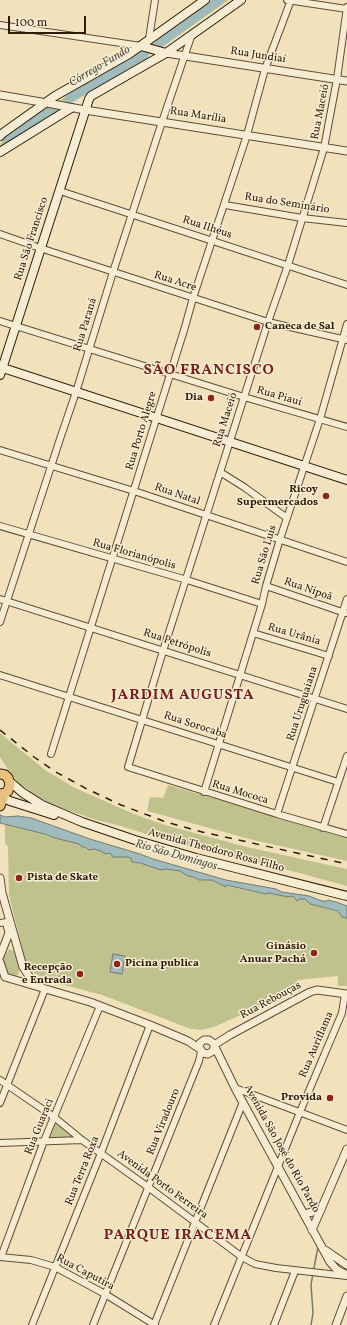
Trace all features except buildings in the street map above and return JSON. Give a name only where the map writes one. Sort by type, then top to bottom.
[{"type":"main road","points":[[0,136],[55,96],[129,54],[205,0]]},
{"type":"main road","name":"Rua São Francisco","points":[[1,370],[60,191],[84,110],[89,99],[91,96],[166,53],[240,0]]},
{"type":"main road","points":[[149,39],[150,49]]},
{"type":"main road","points":[[141,46],[166,53]]},
{"type":"main road","points":[[0,152],[71,108]]},
{"type":"main road","points":[[1,370],[37,378],[347,480]]},
{"type":"main road","points":[[2,798],[10,787],[3,774]]},
{"type":"main road","name":"Avenida Theodoro Rosa Filho","points":[[3,774],[32,800],[82,822],[135,840],[196,858],[347,896]]},
{"type":"main road","name":"Avenida Theodoro Rosa Filho","points":[[2,798],[45,813],[82,822]]},
{"type":"street","points":[[149,39],[155,0]]},
{"type":"street","points":[[290,0],[347,8]]},
{"type":"street","name":"Rua Porto Alegre","points":[[50,754],[186,327],[193,298],[247,135],[265,69],[290,0]]},
{"type":"street","name":"Rua Maceió","points":[[128,767],[220,472],[268,322],[288,265],[344,79],[347,8]]},
{"type":"street","points":[[0,25],[141,46]]},
{"type":"street","name":"Rua Paraná","points":[[0,622],[3,600],[29,535],[76,392],[131,214],[192,34]]},
{"type":"street","name":"Rua Jundiaí","points":[[166,53],[265,69],[344,79]]},
{"type":"street","name":"Rua Marília","points":[[0,95],[47,102],[71,108],[347,151]]},
{"type":"street","name":"Rua Ilhéus","points":[[60,191],[347,285]]},
{"type":"street","name":"Rua do Seminário","points":[[225,205],[302,218],[347,223]]},
{"type":"street","name":"Rua Acre","points":[[0,234],[268,322],[345,339]]},
{"type":"street","name":"Rua Piauí","points":[[0,321],[244,397],[347,427]]},
{"type":"street","name":"Rua São Luís","points":[[204,792],[262,604],[286,518],[320,419],[345,339],[347,324]]},
{"type":"street","name":"Rua Natal","points":[[0,450],[134,490],[347,562]]},
{"type":"street","points":[[220,472],[244,487],[286,518]]},
{"type":"street","name":"Rua Florianópolis","points":[[0,526],[187,580],[262,604]]},
{"type":"street","name":"Rua Nipoã","points":[[266,586],[345,613]]},
{"type":"street","name":"Rua Uruguaiana","points":[[276,814],[345,613],[347,599]]},
{"type":"street","name":"Rua Petrópolis","points":[[3,600],[347,709]]},
{"type":"street","name":"Rua Urânia","points":[[253,633],[329,656]]},
{"type":"street","name":"Rua Sorocaba","points":[[0,675],[143,719],[338,782]]},
{"type":"street","points":[[323,828],[347,756]]},
{"type":"street","name":"Rua Mococa","points":[[128,767],[204,792],[347,834]]},
{"type":"street","points":[[0,878],[2,893],[23,967],[31,979],[45,989],[0,1103]]},
{"type":"street","points":[[0,900],[4,923],[8,933],[0,956]]},
{"type":"street","points":[[4,947],[11,947],[18,951]]},
{"type":"street","points":[[0,962],[5,978],[18,977],[21,974],[23,967]]},
{"type":"street","name":"Avenida São José do Rio Pardo","points":[[5,978],[100,1006],[207,1048],[221,1060],[330,1262],[337,1270],[347,1275]]},
{"type":"street","name":"Rua Rebouças","points":[[207,1048],[310,992],[317,990],[346,994]]},
{"type":"street","name":"Rua Auriflama","points":[[214,1325],[300,1112],[344,1014],[346,994]]},
{"type":"street","name":"Rua Guaraci","points":[[1,1257],[44,1141],[100,1006]]},
{"type":"street","name":"Rua Terra Roxa","points":[[32,1325],[101,1154],[150,1025]]},
{"type":"street","name":"Rua Viradouro","points":[[93,1325],[199,1061],[207,1048]]},
{"type":"street","name":"Avenida Porto Ferreira","points":[[0,1080],[54,1117],[82,1140],[242,1257],[255,1264],[295,1271],[347,1275]]},
{"type":"street","points":[[235,1088],[347,1130]]},
{"type":"street","points":[[154,1325],[243,1102]]},
{"type":"street","points":[[0,1143],[82,1140]]},
{"type":"street","points":[[312,1230],[347,1149]]},
{"type":"street","points":[[304,1214],[321,1210]]},
{"type":"street","name":"Avenida São José do Rio Pardo","points":[[323,1249],[347,1265]]},
{"type":"street","name":"Rua Caputira","points":[[1,1257],[31,1260],[55,1267],[105,1294],[154,1325]]},
{"type":"street","name":"Avenida Porto Ferreira","points":[[325,1273],[347,1268]]},
{"type":"street","points":[[274,1325],[295,1271]]},
{"type":"street","points":[[336,1325],[347,1296]]},
{"type":"green space","points":[[210,0],[229,0],[162,47],[151,45],[151,42]]},
{"type":"green space","points":[[138,51],[152,53],[70,103],[59,101]]},
{"type":"green space","points":[[48,106],[61,109],[0,146],[3,137]]},
{"type":"green space","points":[[0,733],[45,770],[75,788],[134,814],[165,825],[247,847],[347,869],[347,886],[277,867],[204,851],[96,820],[48,803],[18,782],[11,774],[0,757]]},
{"type":"green space","points":[[168,785],[347,837],[347,861],[253,840],[147,811],[150,797],[163,798]]},
{"type":"green space","points":[[5,824],[79,844],[87,849],[110,853],[116,857],[131,858],[138,863],[161,870],[165,869],[180,871],[188,876],[202,880],[212,880],[226,886],[266,894],[269,893],[288,897],[291,896],[296,899],[305,899],[310,904],[347,914],[347,986],[338,986],[338,976],[297,980],[298,989],[214,1027],[202,1030],[191,1029],[102,995],[49,981],[34,973],[25,960],[9,895],[8,847],[5,843]]},
{"type":"green space","points":[[9,949],[14,951],[20,969],[18,975],[8,978],[2,963],[4,956]]},
{"type":"green space","points":[[55,1122],[77,1139],[47,1139]]},
{"type":"water","points":[[0,815],[5,817],[18,816],[31,818],[90,839],[226,880],[309,896],[322,901],[328,900],[336,902],[347,906],[347,918],[342,917],[338,911],[310,904],[305,899],[299,899],[297,901],[291,896],[288,897],[269,893],[266,894],[226,885],[226,887],[212,880],[199,880],[180,871],[165,869],[161,870],[132,862],[131,858],[112,857],[110,853],[105,854],[94,849],[89,850],[79,844],[0,823]]},
{"type":"water","name":"Picina publica","points":[[113,954],[125,956],[122,974],[110,972]]},
{"type":"waterway","name":"Córrego Fundo","points":[[160,43],[219,0]]},
{"type":"waterway","name":"Córrego Fundo","points":[[69,99],[144,55]]},
{"type":"waterway","name":"Córrego Fundo","points":[[5,138],[52,109]]},
{"type":"waterway","points":[[314,1268],[318,1247]]},
{"type":"waterway","points":[[311,1325],[313,1313],[311,1285],[313,1273]]},
{"type":"railway","points":[[0,730],[54,771],[121,805],[166,822],[202,832],[347,864]]},
{"type":"place","name":"Caneca de Sal","points":[[257,327]]},
{"type":"place","name":"Dia","points":[[211,398]]},
{"type":"place","name":"Ricoy Supermercados","points":[[326,496]]},
{"type":"place","name":"Pista de Skate","points":[[19,878]]},
{"type":"place","name":"Ginásio Anuar Pachá","points":[[314,953]]},
{"type":"place","name":"Picina publica","points":[[117,964]]},
{"type":"place","name":"Recepção e Entrada","points":[[80,974]]},
{"type":"place","name":"Provida","points":[[330,1098]]},
{"type":"district","name":"SÃO FRANCISCO","points":[[209,371]]},
{"type":"district","name":"JARDIM AUGUSTA","points":[[183,696]]},
{"type":"district","name":"PARQUE IRACEMA","points":[[178,1236]]},
{"type":"water label","name":"Rio São Domingos","points":[[176,856]]}]
